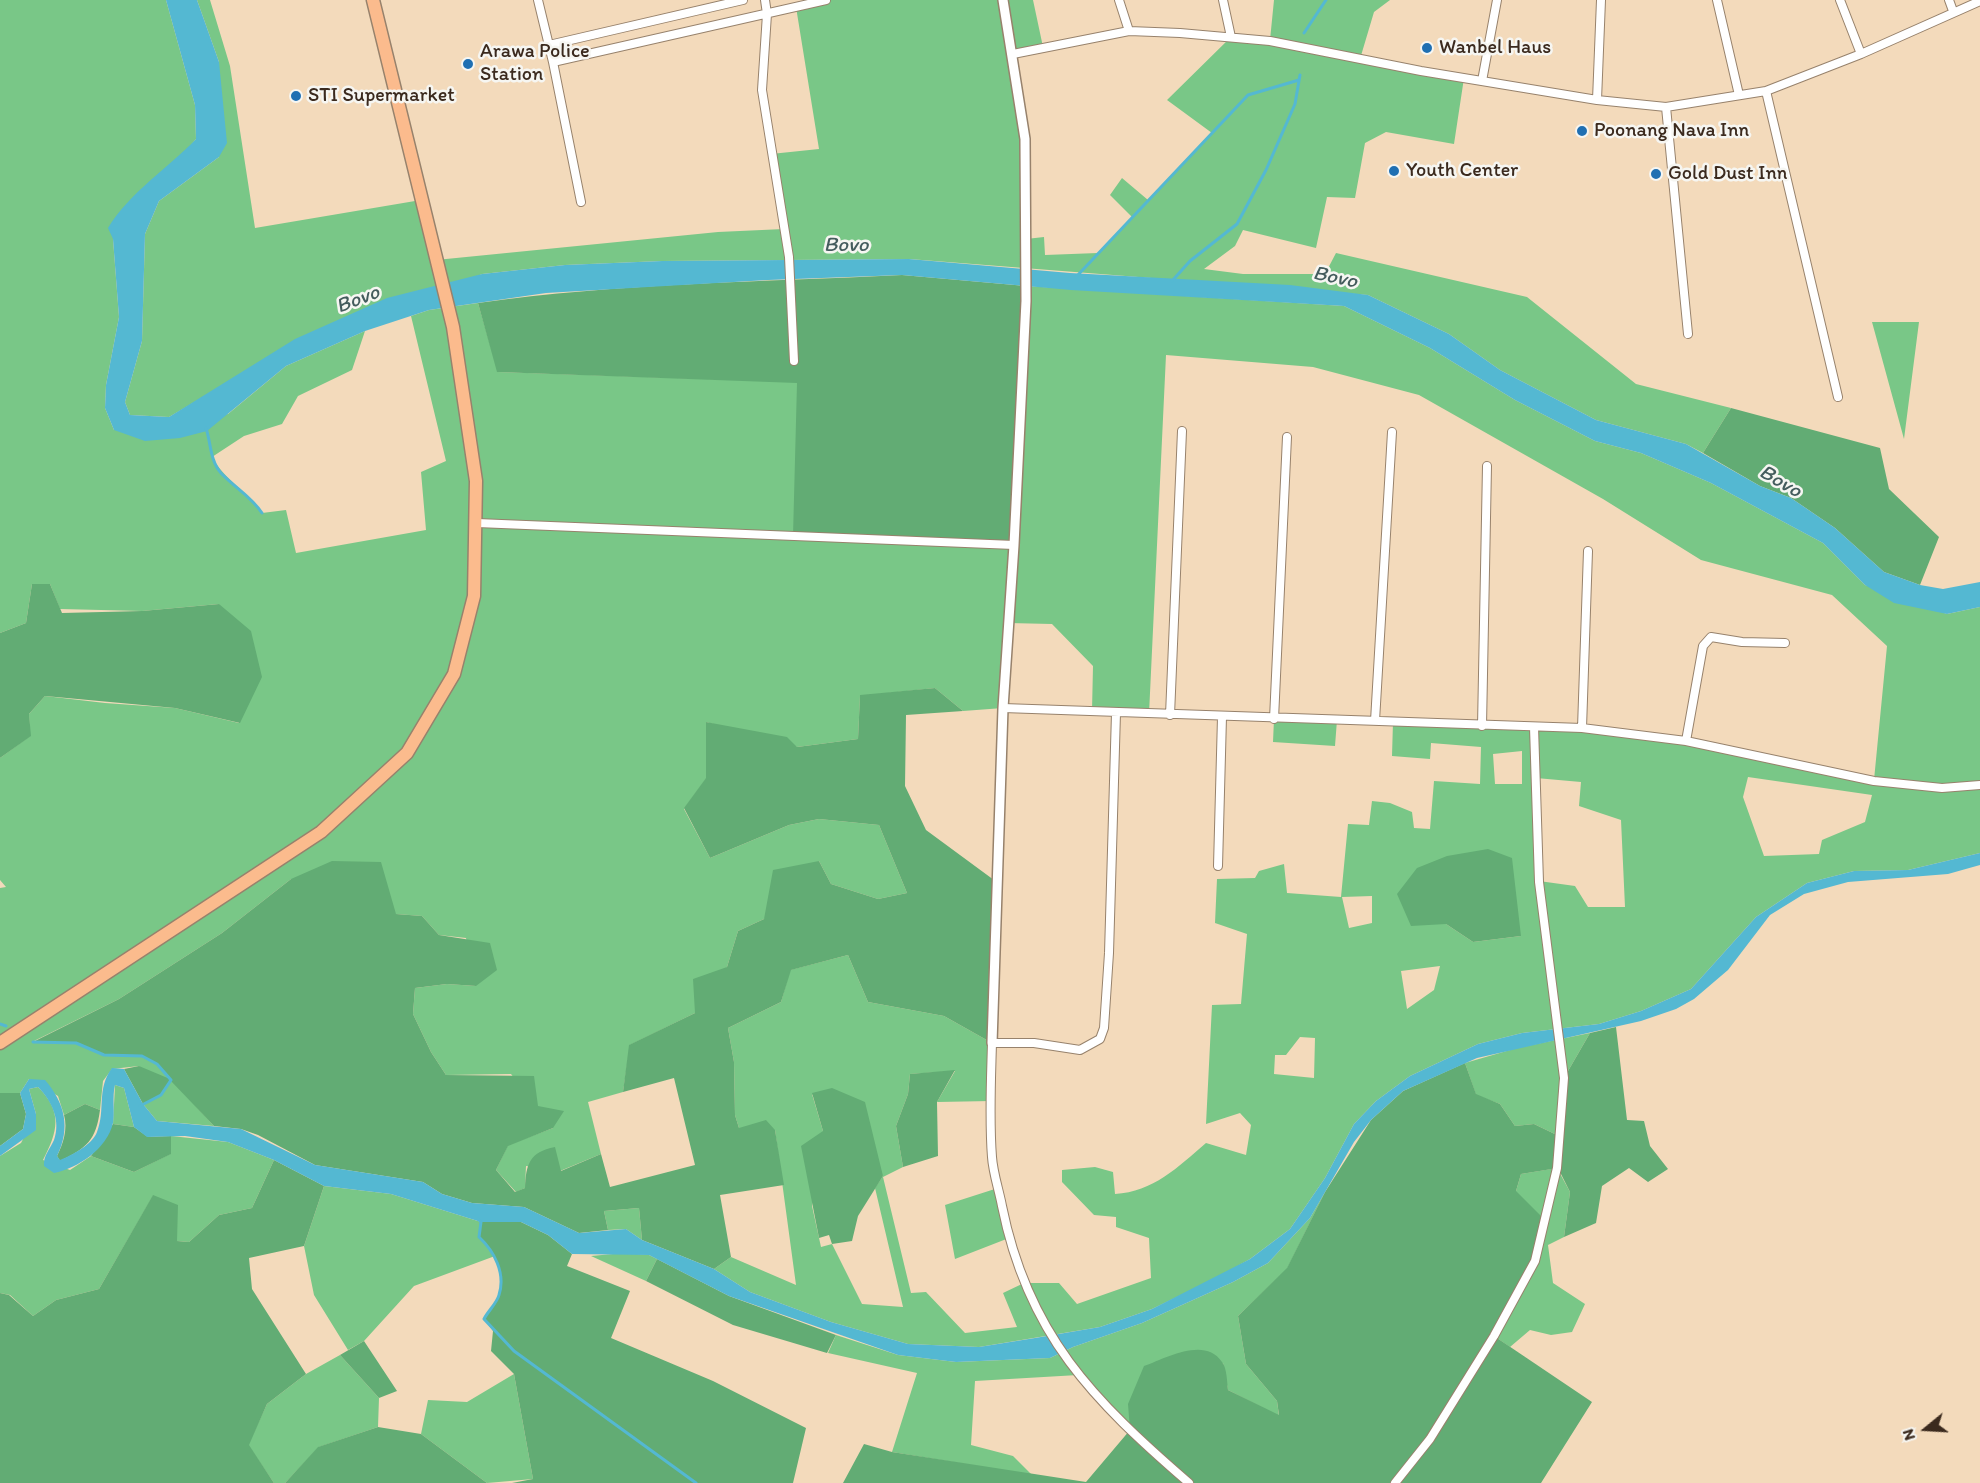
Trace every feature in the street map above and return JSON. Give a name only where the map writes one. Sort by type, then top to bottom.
[{"type":"main road","points":[[0,1044],[321,832],[406,753],[454,674],[474,596],[476,481],[453,327],[373,0]]},
{"type":"street","points":[[538,0],[553,62],[580,202]]},
{"type":"street","points":[[549,45],[743,0]]},
{"type":"street","points":[[765,0],[767,14],[762,90],[789,257],[794,361]]},
{"type":"street","points":[[553,62],[826,0]]},
{"type":"street","points":[[1003,0],[1025,139],[1026,301],[1004,708],[992,1042],[992,1158],[1009,1238],[1024,1283],[1046,1328],[1066,1360],[1108,1408],[1189,1483]]},
{"type":"street","points":[[1119,0],[1129,32]]},
{"type":"street","points":[[1223,0],[1231,37]]},
{"type":"street","points":[[1482,81],[1497,0]]},
{"type":"street","points":[[1597,100],[1601,0]]},
{"type":"street","points":[[1717,0],[1739,95]]},
{"type":"street","points":[[1840,0],[1861,54]]},
{"type":"street","points":[[1949,0],[1953,11]]},
{"type":"street","points":[[1013,54],[1129,32],[1231,37],[1270,41],[1597,100],[1666,107],[1766,91],[1861,54],[1953,11],[1980,1]]},
{"type":"street","points":[[1766,91],[1838,397]]},
{"type":"street","points":[[1666,107],[1688,334]]},
{"type":"street","points":[[1170,715],[1182,431]]},
{"type":"street","points":[[1375,721],[1392,432]]},
{"type":"street","points":[[1274,718],[1287,437]]},
{"type":"street","points":[[1482,726],[1487,466]]},
{"type":"street","points":[[477,523],[1014,545]]},
{"type":"street","points":[[1582,728],[1588,551]]},
{"type":"street","points":[[1686,741],[1703,646],[1711,637],[1742,642],[1785,643]]},
{"type":"street","points":[[1004,708],[1582,728],[1686,741],[1874,781],[1942,788],[1980,785]]},
{"type":"street","points":[[992,1042],[1034,1043],[1080,1050],[1100,1039],[1106,1014],[1109,953],[1116,713]]},
{"type":"street","points":[[1218,866],[1222,717]]},
{"type":"street","points":[[1395,1483],[1430,1439],[1494,1336],[1535,1261],[1546,1221],[1562,1137],[1564,1078],[1539,882],[1534,727]]},
{"type":"green space","points":[[0,0],[166,0],[195,105],[196,139],[113,239],[119,317],[106,385],[105,408],[114,430],[228,414],[286,366],[365,331],[352,370],[298,396],[282,424],[244,436],[212,457],[262,513],[286,510],[296,553],[426,530],[421,472],[446,461],[411,316],[429,310],[478,303],[498,372],[797,382],[1026,286],[1344,306],[1430,348],[1515,400],[1595,441],[1641,453],[1711,483],[1823,543],[1865,585],[1947,614],[1980,607],[1980,853],[1908,870],[1854,871],[1807,883],[1756,917],[1691,989],[1641,1011],[1599,1024],[1522,1033],[1478,1044],[1410,1076],[1376,1101],[1354,1124],[1325,1178],[1290,1229],[1250,1259],[1152,1309],[1100,1327],[979,1347],[908,1344],[831,1322],[750,1292],[714,1269],[731,1257],[796,1285],[775,1130],[739,1128],[735,1115],[734,1062],[728,1028],[781,1002],[790,970],[848,955],[868,1002],[944,1016],[992,1043],[991,1101],[937,1102],[955,1071],[910,1074],[908,1094],[896,1126],[903,1167],[883,1177],[911,1293],[926,1292],[965,1333],[1017,1327],[1003,1293],[1024,1283],[1059,1283],[1077,1304],[1151,1278],[1149,1238],[1116,1227],[1116,1217],[1094,1215],[1062,1182],[1062,1170],[1095,1167],[1113,1172],[1115,1194],[1141,1189],[1164,1177],[1206,1143],[1246,1155],[1251,1125],[1240,1113],[1206,1124],[1212,1005],[1241,1004],[1247,934],[1215,923],[1217,879],[1255,878],[1259,871],[1284,864],[1287,893],[1341,897],[1348,824],[1369,825],[1372,801],[1390,803],[1412,812],[1414,828],[1430,829],[1434,781],[1480,784],[1481,747],[1431,743],[1430,759],[1392,756],[1393,722],[1582,728],[1686,741],[1874,780],[1887,646],[1832,595],[1701,560],[1603,499],[1419,395],[1313,367],[1166,355],[1149,714],[1092,711],[1093,666],[1052,624],[1008,623],[1003,708],[963,711],[935,688],[860,696],[858,739],[797,747],[706,722],[706,779],[684,809],[710,858],[789,825],[819,819],[879,825],[907,893],[878,899],[831,884],[819,861],[764,919],[738,931],[727,967],[695,1013],[630,1045],[623,1092],[588,1102],[601,1154],[560,1171],[526,1166],[525,1188],[516,1192],[496,1170],[508,1145],[553,1128],[511,1074],[446,1075],[431,1052],[413,1014],[415,988],[447,984],[476,986],[466,938],[439,935],[422,916],[396,914],[291,879],[222,933],[119,999],[34,1041],[76,1043],[104,1055],[142,1056],[157,1064],[214,1126],[157,1121],[143,1104],[161,1095],[139,1066],[112,1069],[103,1081],[100,1110],[85,1104],[64,1115],[58,1096],[29,1079],[20,1093],[0,1093],[0,888],[6,887],[0,880],[0,758],[30,736],[29,714],[45,696],[175,708],[239,723],[219,604],[142,611],[60,609],[50,584],[32,584],[26,623],[0,633]],"holes":[[[1522,751],[1522,784],[1495,784],[1493,754]],[[1748,777],[1872,795],[1865,822],[1822,840],[1819,854],[1764,856],[1743,797]],[[1536,778],[1581,782],[1579,806],[1621,820],[1625,907],[1588,907],[1575,886],[1539,881]],[[1372,896],[1372,923],[1349,928],[1342,897]],[[1446,924],[1521,936],[1473,942]],[[1440,966],[1434,990],[1407,1009],[1401,971]],[[1300,1037],[1315,1038],[1314,1078],[1274,1074],[1275,1055],[1286,1055]],[[812,1094],[883,1176],[875,1188],[903,1307],[862,1304],[832,1244],[821,1247],[812,1206],[823,1131]]]},
{"type":"green space","points":[[197,0],[210,0],[230,66],[255,228],[421,200],[436,260],[718,232],[784,229],[771,154],[819,149],[796,7],[826,0],[1033,0],[1043,47],[1014,54],[1025,139],[1026,239],[1044,237],[1045,255],[1098,253],[1132,217],[1110,195],[1122,178],[1148,200],[1212,133],[1167,100],[1231,37],[1270,40],[1274,0],[1390,0],[1374,12],[1360,59],[1464,78],[1454,144],[1386,132],[1365,143],[1355,198],[1327,197],[1316,248],[1243,230],[1235,246],[1204,269],[1243,274],[1325,274],[1336,253],[1527,297],[1636,384],[1731,408],[1703,453],[1686,444],[1596,420],[1500,370],[1449,334],[1368,295],[909,259],[662,261],[565,265],[482,274],[222,386],[169,417],[130,415],[125,402],[142,341],[145,234],[159,201],[219,157],[219,62]]},
{"type":"green space","points":[[902,275],[1026,286],[1014,545],[793,536],[797,383],[497,372],[478,303],[637,287]]},
{"type":"green space","points":[[1872,322],[1919,322],[1904,439]]},
{"type":"green space","points":[[1731,408],[1880,448],[1889,489],[1939,537],[1920,585],[1884,572],[1835,528],[1791,498],[1760,486],[1703,453]]},
{"type":"green space","points":[[32,584],[50,584],[62,613],[142,611],[219,604],[251,631],[262,677],[240,723],[175,708],[45,696],[29,714],[31,736],[0,758],[0,633],[26,623]]},
{"type":"green space","points":[[935,688],[963,711],[906,715],[905,786],[926,830],[998,883],[992,1043],[944,1016],[868,1002],[848,955],[791,970],[781,1002],[728,1028],[734,1062],[735,1115],[739,1128],[766,1120],[775,1130],[784,1185],[720,1195],[731,1257],[714,1269],[642,1240],[639,1208],[604,1211],[608,1230],[579,1233],[524,1207],[472,1203],[442,1194],[423,1182],[315,1165],[258,1135],[241,1129],[214,1126],[171,1081],[161,1095],[143,1104],[124,1069],[139,1066],[170,1079],[157,1064],[142,1056],[104,1055],[76,1043],[33,1042],[119,999],[222,933],[291,879],[332,861],[381,862],[396,914],[422,916],[439,935],[490,943],[497,970],[476,986],[447,984],[415,988],[413,1014],[431,1052],[446,1075],[534,1076],[538,1106],[564,1111],[553,1128],[508,1146],[496,1170],[515,1192],[525,1188],[526,1173],[534,1156],[555,1147],[561,1171],[601,1154],[610,1187],[695,1165],[674,1078],[623,1092],[629,1045],[695,1013],[693,979],[727,967],[738,931],[764,919],[773,870],[819,861],[831,884],[878,899],[907,893],[879,825],[819,819],[789,825],[710,858],[684,808],[706,778],[706,722],[787,737],[797,747],[858,739],[860,695]]},
{"type":"green space","points":[[1274,719],[1337,720],[1335,746],[1273,742]]},
{"type":"green space","points":[[1488,849],[1512,858],[1521,936],[1473,942],[1446,924],[1411,926],[1397,894],[1417,868],[1447,856]]},
{"type":"green space","points":[[1616,1027],[1627,1120],[1644,1121],[1650,1146],[1668,1169],[1648,1182],[1629,1168],[1602,1186],[1596,1223],[1564,1237],[1570,1192],[1558,1168],[1521,1174],[1516,1191],[1546,1221],[1535,1261],[1494,1336],[1592,1402],[1541,1483],[843,1483],[864,1444],[892,1452],[1086,1482],[1130,1430],[1128,1404],[1144,1366],[1185,1351],[1206,1351],[1215,1354],[1225,1368],[1228,1390],[1279,1415],[1277,1401],[1246,1364],[1238,1316],[1287,1268],[1325,1192],[1371,1120],[1403,1091],[1465,1063],[1476,1094],[1500,1104],[1515,1126],[1534,1124],[1561,1137],[1564,1078],[1590,1033]]},
{"type":"green space","points":[[1590,1033],[1564,1078],[1561,1137],[1534,1124],[1515,1126],[1500,1104],[1476,1095],[1465,1063],[1517,1048]]},
{"type":"green space","points":[[955,1070],[937,1102],[938,1156],[903,1167],[896,1126],[908,1094],[910,1074]]},
{"type":"green space","points":[[115,1085],[124,1088],[134,1127],[113,1124]]},
{"type":"green space","points":[[38,1087],[51,1105],[56,1122],[52,1140],[43,1160],[70,1170],[91,1156],[134,1172],[170,1154],[171,1136],[228,1142],[274,1160],[252,1208],[219,1215],[189,1242],[177,1241],[153,1196],[99,1289],[56,1300],[33,1316],[10,1295],[0,1293],[0,1156],[21,1143],[36,1114],[29,1089]]},
{"type":"green space","points":[[832,1088],[865,1102],[883,1176],[858,1216],[852,1241],[832,1244],[829,1235],[819,1238],[801,1146],[823,1131],[812,1093]]},
{"type":"green space","points":[[0,1093],[20,1093],[26,1114],[23,1129],[0,1146]]},
{"type":"green space","points":[[85,1104],[100,1110],[93,1136],[77,1152],[60,1161],[57,1156],[64,1136],[64,1115]]},
{"type":"green space","points":[[113,1124],[134,1127],[148,1137],[171,1136],[171,1154],[134,1172],[91,1156]]},
{"type":"green space","points":[[274,1160],[324,1186],[304,1246],[249,1258],[252,1289],[306,1374],[267,1404],[249,1445],[274,1483],[0,1483],[0,1293],[9,1295],[33,1316],[56,1300],[99,1289],[153,1195],[178,1205],[177,1241],[189,1242],[219,1215],[252,1208]]},
{"type":"green space","points":[[1557,1168],[1570,1192],[1564,1237],[1548,1245],[1553,1283],[1585,1304],[1572,1332],[1551,1335],[1530,1330],[1510,1347],[1494,1336],[1516,1191],[1521,1174]]},
{"type":"green space","points":[[324,1186],[391,1194],[481,1222],[479,1237],[495,1256],[414,1286],[364,1341],[348,1350],[314,1295],[304,1246]]},
{"type":"green space","points":[[998,1188],[1009,1238],[955,1259],[945,1205]]},
{"type":"green space","points":[[1325,1192],[1287,1269],[1238,1316],[1246,1364],[1277,1401],[1279,1416],[1228,1390],[1223,1363],[1131,1430],[1078,1375],[975,1381],[971,1445],[1013,1456],[1032,1475],[892,1452],[917,1373],[828,1353],[836,1335],[898,1355],[956,1362],[1050,1358],[1073,1347],[1142,1323],[1233,1282],[1268,1263],[1310,1218]]},
{"type":"green space","points":[[639,1208],[642,1240],[626,1229],[608,1230],[604,1211]]},
{"type":"green space","points":[[481,1222],[521,1222],[548,1235],[572,1254],[567,1266],[630,1291],[611,1338],[713,1381],[806,1428],[793,1483],[512,1483],[533,1479],[514,1374],[491,1351],[493,1331],[484,1319],[498,1298],[501,1279],[494,1256],[479,1237]]},
{"type":"green space","points":[[624,1253],[649,1255],[657,1259],[646,1281],[591,1256]]},
{"type":"green space","points":[[657,1259],[729,1296],[836,1335],[827,1353],[733,1325],[646,1281]]},
{"type":"green space","points":[[364,1341],[397,1391],[379,1398],[340,1355]]},
{"type":"green space","points":[[340,1355],[379,1398],[378,1427],[319,1447],[285,1483],[274,1483],[248,1445],[267,1404],[306,1374]]},
{"type":"green space","points":[[514,1374],[533,1479],[487,1483],[421,1434],[428,1400],[467,1402]]},
{"type":"green space","points":[[378,1427],[421,1434],[487,1483],[285,1483],[318,1447]]},
{"type":"water","points":[[166,0],[197,0],[219,62],[227,143],[219,157],[159,201],[145,234],[142,341],[125,402],[130,415],[169,417],[295,339],[387,298],[482,274],[565,265],[662,261],[909,259],[1070,273],[1290,285],[1368,295],[1449,334],[1500,370],[1596,420],[1686,444],[1760,486],[1791,498],[1835,528],[1884,572],[1920,585],[1943,589],[1980,582],[1980,607],[1947,614],[1894,603],[1865,585],[1823,543],[1711,483],[1641,453],[1595,441],[1515,400],[1430,348],[1344,306],[1071,290],[902,275],[546,293],[429,310],[365,331],[286,366],[207,431],[180,438],[145,441],[114,430],[105,408],[106,385],[119,317],[113,239],[108,228],[127,203],[196,139],[195,105]]},
{"type":"water","points":[[1980,853],[1980,865],[1948,874],[1848,882],[1804,894],[1770,915],[1728,970],[1694,999],[1676,1009],[1641,1021],[1477,1058],[1403,1091],[1371,1120],[1354,1142],[1310,1218],[1268,1263],[1233,1282],[1142,1323],[1073,1347],[1050,1358],[956,1362],[898,1355],[729,1296],[649,1255],[572,1254],[548,1235],[521,1222],[481,1222],[391,1194],[324,1186],[274,1160],[228,1142],[185,1136],[147,1137],[134,1127],[124,1088],[115,1085],[114,1118],[110,1132],[98,1149],[82,1162],[54,1173],[44,1166],[56,1133],[56,1119],[51,1105],[38,1087],[29,1089],[36,1114],[36,1130],[0,1156],[0,1146],[23,1129],[26,1114],[20,1093],[29,1079],[45,1080],[61,1107],[65,1126],[57,1156],[60,1160],[81,1149],[94,1137],[100,1124],[104,1084],[107,1076],[112,1068],[124,1069],[143,1104],[157,1121],[241,1129],[315,1165],[423,1182],[442,1194],[472,1203],[524,1207],[579,1233],[626,1229],[642,1240],[714,1269],[750,1292],[831,1322],[908,1344],[979,1347],[1100,1327],[1152,1309],[1250,1259],[1290,1229],[1325,1178],[1354,1124],[1376,1101],[1410,1076],[1478,1044],[1522,1033],[1599,1024],[1641,1011],[1691,989],[1756,917],[1807,883],[1854,871],[1908,870]]},
{"type":"waterway","points":[[1304,33],[1326,0]]},
{"type":"waterway","points":[[1172,281],[1190,261],[1237,224],[1266,170],[1295,104],[1300,75]]},
{"type":"waterway","points":[[1076,277],[1248,95],[1299,80]]},
{"type":"waterway","points":[[206,428],[217,468],[262,513]]},
{"type":"waterway","points":[[0,1024],[6,1026]]},
{"type":"waterway","points":[[33,1042],[76,1043],[104,1055],[142,1056],[157,1064],[171,1080],[161,1095],[140,1106]]},
{"type":"waterway","points":[[478,1219],[481,1222],[479,1237],[494,1256],[501,1279],[498,1298],[484,1319],[514,1351],[696,1483]]},
{"type":"place","name":"Wanbel Haus","points":[[1427,48]]},
{"type":"place","name":"Arawa Police Station","points":[[468,64]]},
{"type":"place","name":"STI Supermarket","points":[[296,96]]},
{"type":"place","name":"Poonang Nava Inn","points":[[1582,131]]},
{"type":"place","name":"Youth Center","points":[[1394,171]]},
{"type":"place","name":"Gold Dust Inn","points":[[1656,174]]},
{"type":"water label","name":"Bovo","points":[[846,246]]},
{"type":"water label","name":"Bovo","points":[[1335,278]]},
{"type":"water label","name":"Bovo","points":[[358,300]]},
{"type":"water label","name":"Bovo","points":[[1780,482]]}]
